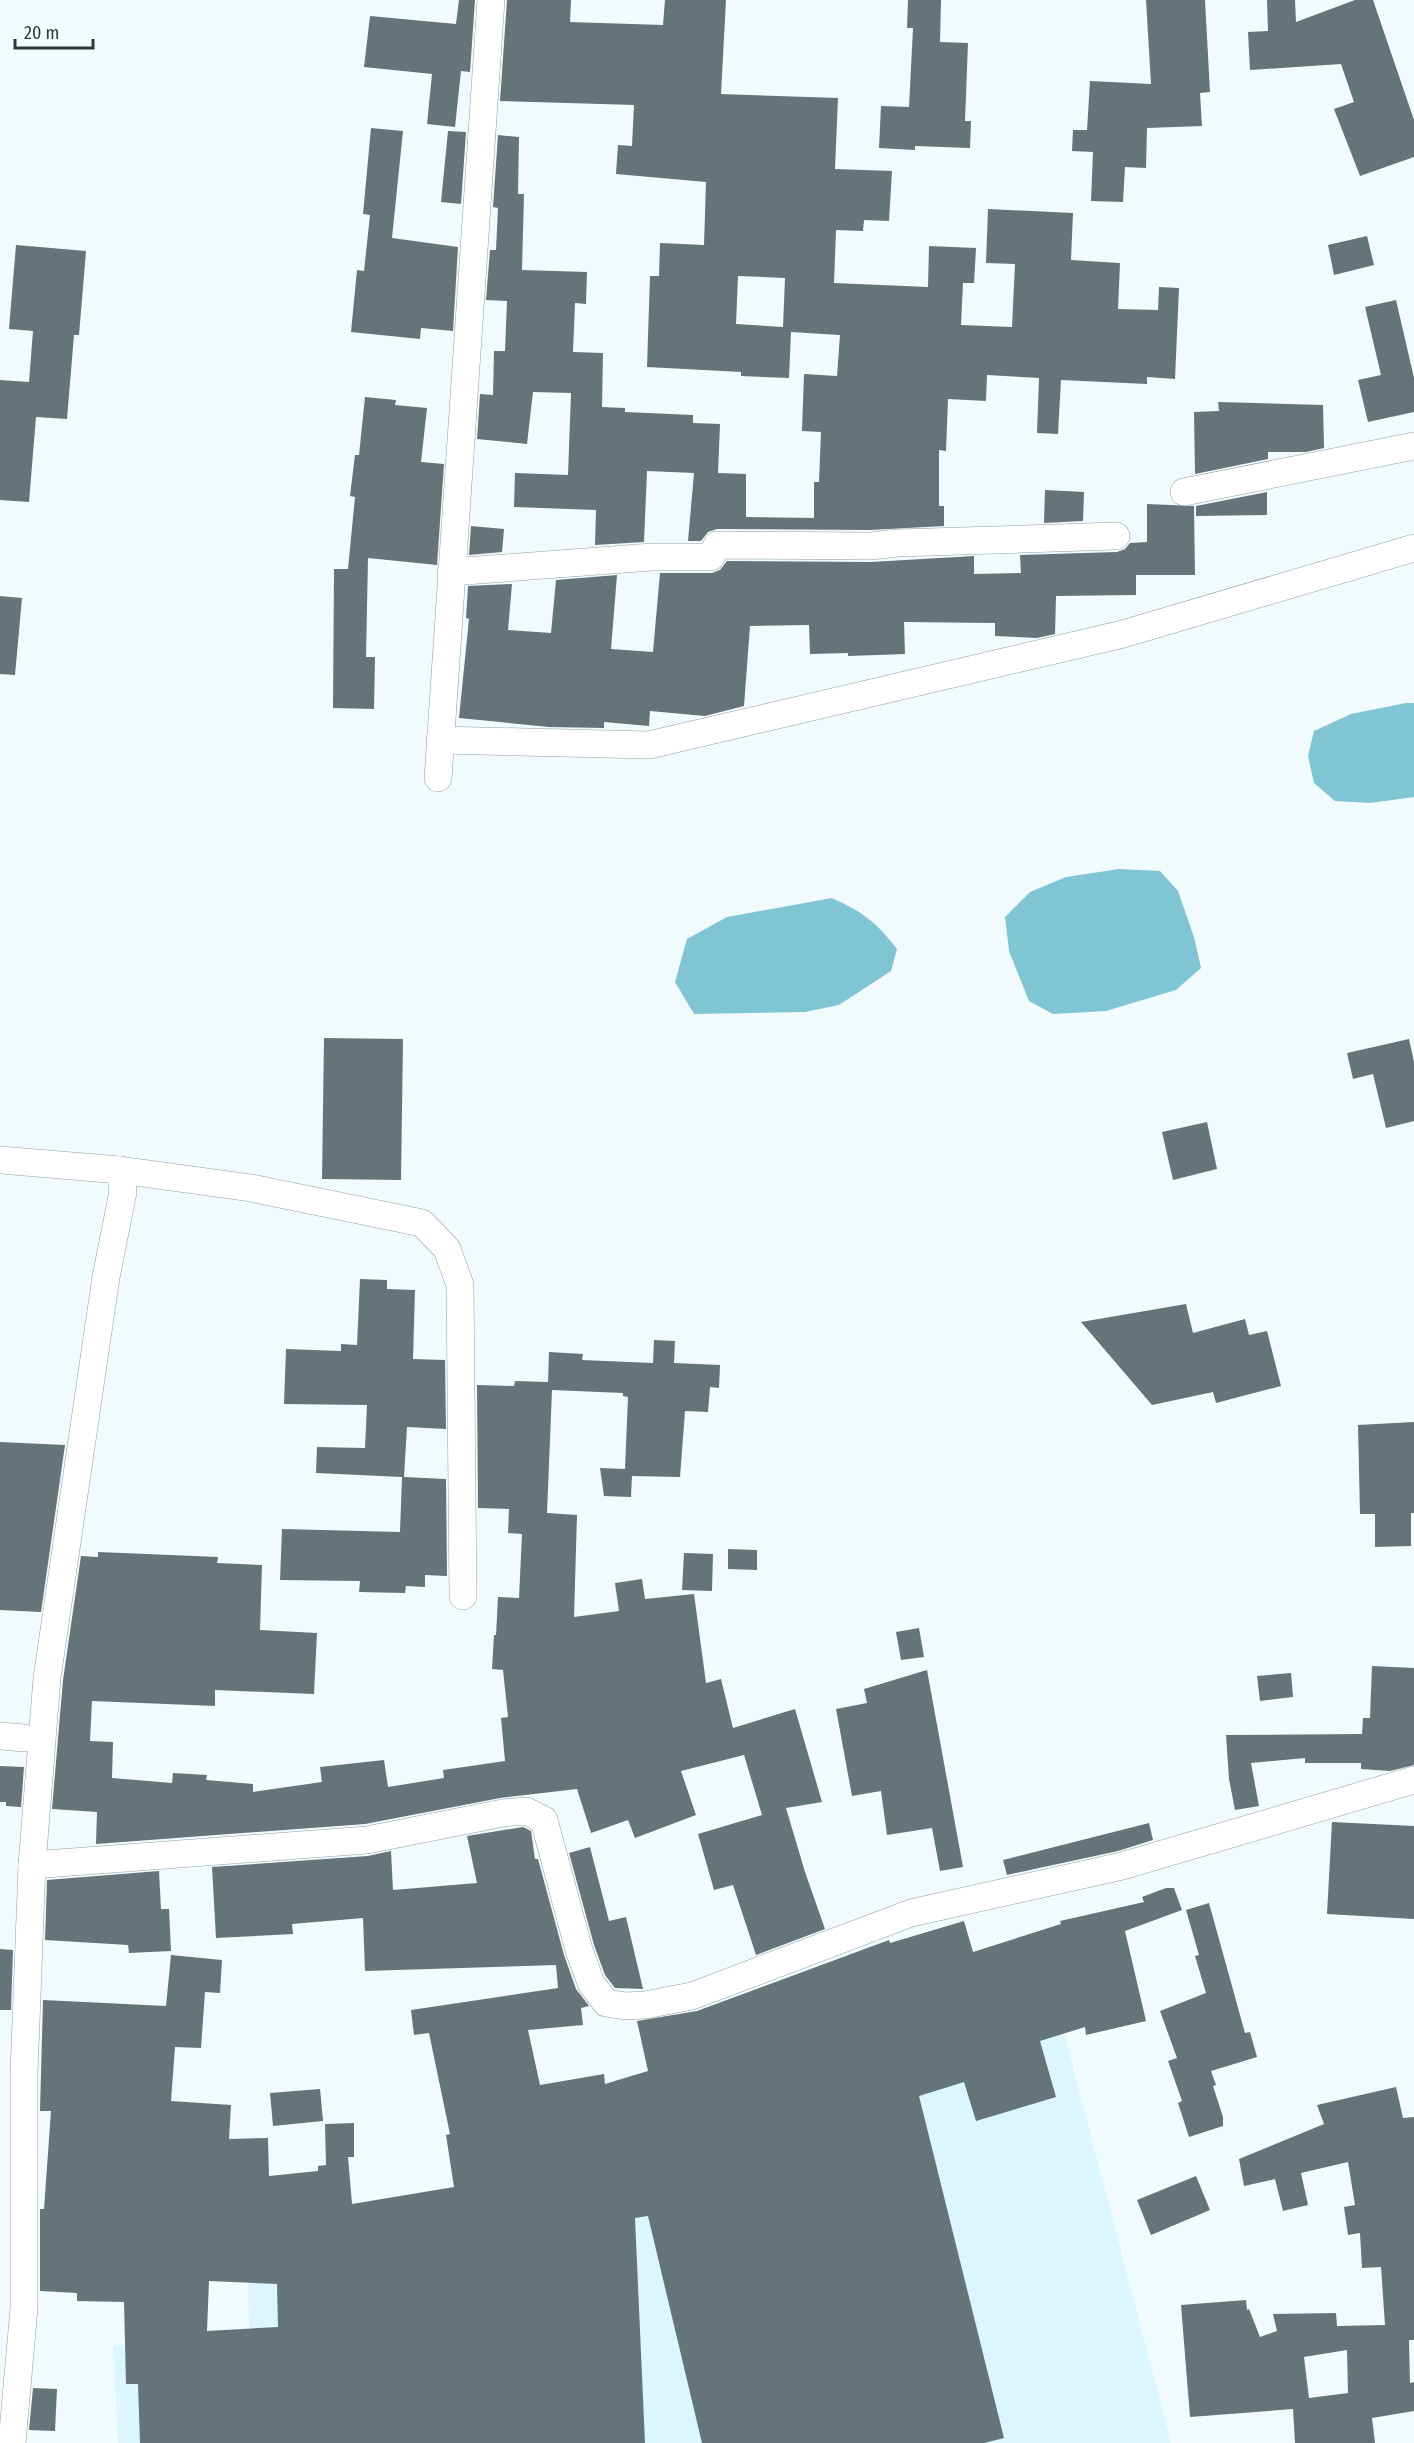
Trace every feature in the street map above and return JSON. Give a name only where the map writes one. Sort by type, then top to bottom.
[{"type":"street","points":[[438,778],[491,0]]},
{"type":"street","points":[[1184,492],[1414,446]]},
{"type":"street","points":[[451,572],[652,557],[711,557],[717,545],[871,546],[897,543],[1116,536]]},
{"type":"street","points":[[440,740],[649,745],[1124,634],[1414,548]]},
{"type":"street","points":[[0,1160],[120,1170],[251,1188],[422,1223],[447,1249],[460,1285],[463,1596]]},
{"type":"street","points":[[12,2443],[24,2308],[24,2074],[32,1865],[47,1678],[106,1277],[123,1192],[120,1170]]},
{"type":"street","points":[[32,1865],[367,1840],[526,1810],[544,1820],[579,1950],[591,1983],[606,2003],[626,2007],[645,2006],[692,1996],[911,1913],[1122,1866],[1414,1780]]},
{"type":"shaded area","points":[[1047,1968],[1171,2443],[118,2443],[113,2345],[249,2336],[247,2234],[630,2168],[614,2080]]},
{"type":"water","points":[[1414,703],[1414,797],[1370,803],[1335,801],[1314,783],[1308,756],[1314,731],[1351,714]]},
{"type":"water","points":[[1119,869],[1160,871],[1178,891],[1194,937],[1201,968],[1176,990],[1106,1011],[1053,1014],[1029,1001],[1009,951],[1005,917],[1030,892],[1066,877]]},
{"type":"water","points":[[832,898],[853,908],[868,919],[897,949],[891,971],[839,1005],[805,1012],[694,1014],[675,982],[687,939],[727,917]]},
{"type":"building","points":[[459,0],[475,0],[470,72],[461,71],[455,127],[427,124],[432,74],[364,67],[370,16],[456,24]]},
{"type":"building","points":[[507,0],[571,0],[570,22],[663,25],[665,0],[726,0],[721,94],[838,98],[835,169],[892,171],[889,221],[864,220],[863,231],[836,230],[834,283],[928,287],[929,246],[976,248],[974,283],[963,283],[961,325],[1012,327],[1015,264],[986,263],[988,209],[1073,213],[1071,260],[1120,263],[1118,309],[1158,310],[1159,287],[1179,288],[1175,379],[1147,377],[1147,384],[1061,380],[1058,434],[1037,433],[1039,378],[987,375],[986,401],[948,399],[946,451],[939,450],[939,506],[944,506],[944,526],[870,530],[717,529],[708,532],[701,541],[688,541],[694,473],[647,471],[644,542],[595,545],[596,510],[514,507],[515,473],[568,475],[571,393],[533,392],[527,444],[477,439],[480,394],[493,395],[494,351],[505,351],[507,301],[486,300],[490,250],[496,250],[498,208],[493,207],[498,135],[519,137],[518,194],[524,194],[522,270],[587,272],[586,304],[575,303],[573,352],[603,353],[602,407],[625,408],[625,412],[693,415],[693,423],[720,424],[718,473],[746,474],[746,517],[814,518],[814,482],[819,482],[821,432],[802,431],[804,374],[837,376],[840,335],[791,332],[789,378],[741,376],[741,372],[647,367],[650,276],[659,276],[660,243],[704,245],[706,182],[616,174],[618,145],[632,146],[634,105],[500,101]],"holes":[[[738,276],[785,278],[783,327],[736,324]]]},
{"type":"building","points":[[908,0],[941,0],[940,42],[968,43],[965,121],[971,121],[970,148],[915,146],[915,150],[879,148],[881,106],[909,107],[913,28],[907,28]]},
{"type":"building","points":[[1146,0],[1205,0],[1210,92],[1200,93],[1202,126],[1147,128],[1146,168],[1125,167],[1123,202],[1091,201],[1093,152],[1072,151],[1073,130],[1087,130],[1090,81],[1151,84]]},
{"type":"building","points":[[1267,0],[1295,0],[1296,22],[1355,0],[1373,0],[1414,120],[1414,157],[1360,176],[1334,109],[1354,102],[1341,64],[1250,70],[1248,32],[1268,31]]},
{"type":"building","points":[[371,128],[403,131],[392,238],[458,247],[453,331],[421,328],[420,339],[351,332],[357,270],[364,271],[370,215],[363,214]]},
{"type":"building","points":[[448,131],[466,132],[461,204],[441,202]]},
{"type":"building","points":[[1367,236],[1374,265],[1334,275],[1328,245]]},
{"type":"building","points":[[16,245],[86,251],[79,335],[74,335],[67,419],[36,417],[29,502],[0,500],[0,380],[29,382],[33,331],[9,329]]},
{"type":"building","points":[[1396,300],[1414,378],[1414,412],[1368,422],[1358,380],[1381,375],[1365,307]]},
{"type":"building","points":[[365,397],[396,400],[395,405],[427,408],[421,462],[444,464],[437,565],[368,558],[366,657],[375,657],[374,709],[333,708],[334,569],[348,569],[355,497],[350,496],[355,455],[359,455]]},
{"type":"building","points":[[1218,402],[1323,405],[1324,448],[1306,452],[1268,452],[1268,459],[1195,474],[1194,412],[1219,411]]},
{"type":"building","points":[[1045,490],[1084,492],[1083,521],[1044,523]]},
{"type":"building","points":[[1267,492],[1267,515],[1196,516],[1196,506]]},
{"type":"building","points":[[1147,504],[1194,506],[1195,575],[1136,575],[1136,595],[1056,596],[1055,634],[1037,638],[995,636],[995,623],[904,622],[905,654],[848,656],[848,653],[810,654],[809,625],[750,626],[744,706],[705,716],[650,711],[649,726],[604,722],[604,728],[549,727],[459,718],[469,619],[466,618],[468,586],[512,584],[508,630],[551,633],[556,580],[617,575],[611,649],[653,652],[660,573],[712,573],[720,570],[727,561],[871,562],[974,556],[974,574],[1021,573],[1020,555],[1117,552],[1125,549],[1130,543],[1147,542]]},
{"type":"building","points":[[471,526],[504,529],[502,552],[469,555]]},
{"type":"building","points":[[0,596],[22,598],[15,675],[0,674]]},
{"type":"building","points":[[324,1038],[403,1039],[401,1180],[322,1179]]},
{"type":"building","points":[[1409,1039],[1414,1062],[1414,1121],[1386,1128],[1373,1074],[1353,1079],[1347,1053]]},
{"type":"building","points":[[1207,1122],[1217,1169],[1173,1180],[1162,1132]]},
{"type":"building","points":[[360,1279],[387,1280],[387,1289],[415,1290],[413,1359],[445,1360],[446,1429],[407,1427],[404,1477],[446,1479],[447,1576],[425,1575],[425,1587],[406,1586],[405,1593],[359,1592],[360,1581],[280,1580],[282,1529],[400,1532],[402,1477],[316,1473],[317,1447],[365,1448],[367,1405],[284,1404],[286,1349],[341,1351],[341,1344],[357,1345]]},
{"type":"building","points":[[1186,1304],[1193,1333],[1245,1319],[1249,1335],[1267,1331],[1281,1386],[1216,1403],[1213,1392],[1152,1405],[1081,1322]]},
{"type":"building","points":[[654,1340],[675,1341],[674,1363],[720,1365],[719,1388],[710,1387],[708,1412],[685,1411],[680,1477],[632,1476],[631,1497],[604,1496],[600,1468],[625,1469],[628,1397],[623,1396],[623,1393],[552,1390],[547,1513],[577,1515],[574,1617],[619,1611],[615,1583],[642,1579],[645,1599],[694,1594],[706,1683],[721,1679],[733,1728],[795,1709],[822,1802],[786,1808],[825,1929],[756,1955],[733,1885],[714,1890],[698,1834],[762,1815],[744,1755],[681,1771],[696,1815],[635,1838],[628,1820],[591,1833],[577,1789],[500,1798],[365,1824],[96,1844],[97,1812],[52,1809],[63,1680],[81,1556],[98,1557],[98,1552],[218,1557],[217,1563],[262,1565],[260,1630],[317,1633],[314,1694],[215,1690],[215,1706],[92,1701],[90,1741],[113,1742],[112,1778],[172,1783],[173,1773],[207,1775],[206,1780],[253,1784],[253,1792],[322,1782],[320,1767],[384,1760],[388,1787],[444,1778],[443,1770],[505,1761],[501,1718],[508,1717],[503,1670],[492,1669],[494,1635],[496,1635],[498,1597],[519,1598],[522,1534],[508,1533],[509,1509],[478,1508],[477,1385],[514,1386],[515,1381],[548,1382],[549,1352],[583,1354],[582,1360],[653,1363]]},
{"type":"building","points":[[1414,1422],[1414,1513],[1411,1513],[1411,1546],[1375,1547],[1375,1514],[1360,1514],[1358,1425]]},
{"type":"building","points":[[0,1442],[65,1445],[41,1612],[0,1610]]},
{"type":"building","points":[[728,1549],[757,1550],[757,1570],[728,1569]]},
{"type":"building","points":[[684,1553],[713,1554],[712,1591],[682,1590]]},
{"type":"building","points":[[919,1628],[924,1657],[901,1660],[896,1632]]},
{"type":"building","points":[[1372,1666],[1414,1668],[1414,1765],[1390,1771],[1361,1769],[1361,1763],[1305,1763],[1305,1758],[1251,1763],[1259,1806],[1235,1810],[1229,1779],[1226,1735],[1362,1734],[1363,1718],[1370,1718]]},
{"type":"building","points":[[927,1670],[963,1867],[940,1871],[932,1828],[887,1835],[881,1791],[852,1796],[836,1709],[867,1703],[864,1689]]},
{"type":"building","points":[[1291,1673],[1293,1697],[1260,1701],[1257,1676]]},
{"type":"building","points":[[0,1766],[24,1767],[21,1807],[6,1806],[6,1802],[0,1802]]},
{"type":"building","points":[[1332,1822],[1414,1826],[1414,1919],[1327,1914]]},
{"type":"building","points":[[1149,1823],[1153,1840],[1118,1851],[1007,1875],[1003,1860]]},
{"type":"building","points":[[523,1827],[531,1831],[535,1859],[538,1859],[564,1955],[576,1989],[589,2006],[581,2008],[583,2025],[528,2030],[540,2085],[604,2074],[605,2084],[648,2071],[637,2021],[697,2011],[889,1940],[890,1943],[964,1921],[973,1952],[1061,1924],[1060,1921],[1144,1902],[1142,1897],[1166,1888],[1174,1888],[1182,1910],[1125,1931],[1146,2021],[1086,2035],[1085,2027],[1040,2041],[1056,2097],[976,2121],[964,2082],[919,2096],[1004,2438],[984,2443],[702,2443],[648,2216],[635,2218],[645,2443],[140,2443],[138,2384],[126,2384],[124,2302],[77,2301],[77,2293],[40,2291],[40,2209],[44,2209],[51,2111],[40,2111],[43,2000],[166,2006],[171,1955],[222,1960],[220,1993],[205,1992],[201,2048],[175,2047],[171,2101],[231,2105],[229,2139],[268,2138],[269,2176],[318,2171],[318,2166],[326,2165],[325,2124],[354,2123],[354,2157],[348,2157],[352,2204],[454,2187],[446,2135],[450,2134],[429,2033],[414,2035],[411,2010],[558,1988],[556,1965],[365,1971],[363,1918],[292,1924],[293,1934],[216,1938],[212,1867],[368,1856],[391,1851],[393,1890],[477,1883],[467,1836]],"holes":[[[209,2281],[277,2284],[278,2327],[207,2331]]]},
{"type":"building","points":[[590,1847],[609,1921],[626,1917],[643,1989],[615,1988],[605,1975],[594,1945],[569,1853]]},
{"type":"building","points":[[159,1871],[161,1909],[169,1909],[171,1951],[129,1953],[128,1945],[45,1940],[47,1880]]},
{"type":"building","points":[[1209,1903],[1245,2033],[1250,2032],[1257,2057],[1211,2071],[1216,2085],[1213,2086],[1223,2117],[1223,2126],[1189,2137],[1178,2103],[1182,2101],[1168,2061],[1177,2058],[1160,2011],[1206,1993],[1195,1956],[1199,1955],[1186,1910]]},
{"type":"building","points":[[0,1949],[13,1950],[11,2010],[0,2010]]},
{"type":"building","points":[[1396,2087],[1403,2118],[1414,2117],[1414,2340],[1409,2340],[1410,2383],[1414,2382],[1414,2411],[1372,2418],[1375,2443],[1295,2443],[1293,2409],[1190,2417],[1181,2305],[1246,2300],[1247,2310],[1249,2309],[1260,2337],[1277,2331],[1273,2314],[1336,2313],[1337,2326],[1385,2325],[1381,2267],[1362,2268],[1360,2233],[1348,2235],[1344,2207],[1355,2205],[1348,2162],[1301,2173],[1308,2205],[1283,2211],[1275,2179],[1244,2186],[1239,2159],[1324,2124],[1317,2105]],"holes":[[[1347,2350],[1348,2393],[1309,2398],[1304,2357]]]},
{"type":"building","points":[[320,2089],[323,2121],[273,2126],[270,2093]]},
{"type":"building","points":[[1196,2176],[1210,2210],[1151,2235],[1137,2200]]},
{"type":"building","points":[[33,2388],[57,2389],[55,2431],[29,2430]]}]
